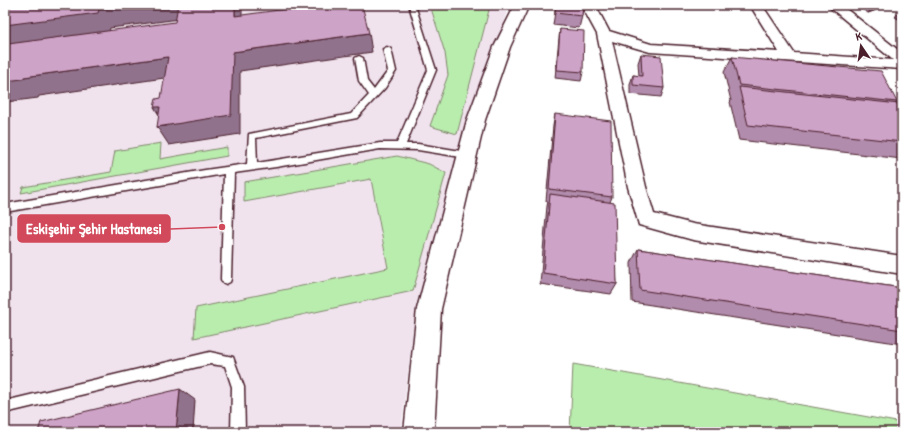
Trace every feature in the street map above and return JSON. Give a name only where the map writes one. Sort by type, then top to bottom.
[{"type":"street","points":[[419,432],[429,309],[476,120],[502,47],[522,5]]},
{"type":"street","points":[[591,5],[592,12],[604,34],[637,187],[646,220],[694,232],[902,265]]},
{"type":"street","points":[[756,5],[788,57]]},
{"type":"street","points":[[833,5],[902,60]]},
{"type":"street","points":[[604,34],[650,48],[902,65]]},
{"type":"lane","points":[[400,147],[432,70],[412,5]]},
{"type":"lane","points":[[252,167],[252,136],[354,116],[382,86],[392,71],[387,49]]},
{"type":"lane","points":[[359,58],[363,81],[373,95]]},
{"type":"lane","points":[[5,208],[380,146],[418,147],[467,155]]},
{"type":"lane","points":[[226,279],[229,170]]},
{"type":"lane","points":[[5,407],[210,358],[229,361],[238,386],[238,432]]},
{"type":"shaded area","points":[[5,5],[510,5],[462,148],[416,305],[401,432],[5,432]]},
{"type":"green space","points":[[430,5],[490,6],[457,134],[430,126],[448,75],[445,53]]},
{"type":"green space","points":[[161,143],[160,159],[227,147],[227,156],[21,193],[23,187],[111,172],[115,151]]},
{"type":"green space","points":[[397,156],[429,164],[446,173],[413,291],[194,338],[196,308],[388,268],[371,179],[244,202],[244,182]]},
{"type":"green space","points":[[573,364],[902,423],[902,432],[570,432]]},
{"type":"building","points":[[5,5],[134,5],[99,9],[98,13],[5,25]]},
{"type":"building","points":[[178,5],[235,5],[235,16],[316,5],[362,5],[369,33],[233,52],[231,115],[157,127],[160,107],[154,107],[156,99],[161,98],[168,57],[5,81],[5,50],[8,44],[175,22]]},
{"type":"building","points":[[556,5],[583,5],[582,16],[555,13]]},
{"type":"building","points":[[560,29],[584,31],[583,72],[557,70]]},
{"type":"building","points":[[641,54],[661,56],[664,88],[633,85],[633,75],[642,76]]},
{"type":"building","points":[[732,57],[881,71],[897,102],[739,85]]},
{"type":"building","points":[[739,87],[899,104],[902,110],[902,142],[748,125]]},
{"type":"building","points":[[555,114],[611,121],[612,197],[549,189]]},
{"type":"building","points":[[550,194],[615,203],[617,284],[543,273]]},
{"type":"building","points":[[638,249],[902,288],[902,330],[640,290]]},
{"type":"building","points":[[180,389],[176,432],[38,432],[41,422]]},
{"type":"place","name":"Eskişehir Şehir Hastanesi","points":[[222,227]]}]
